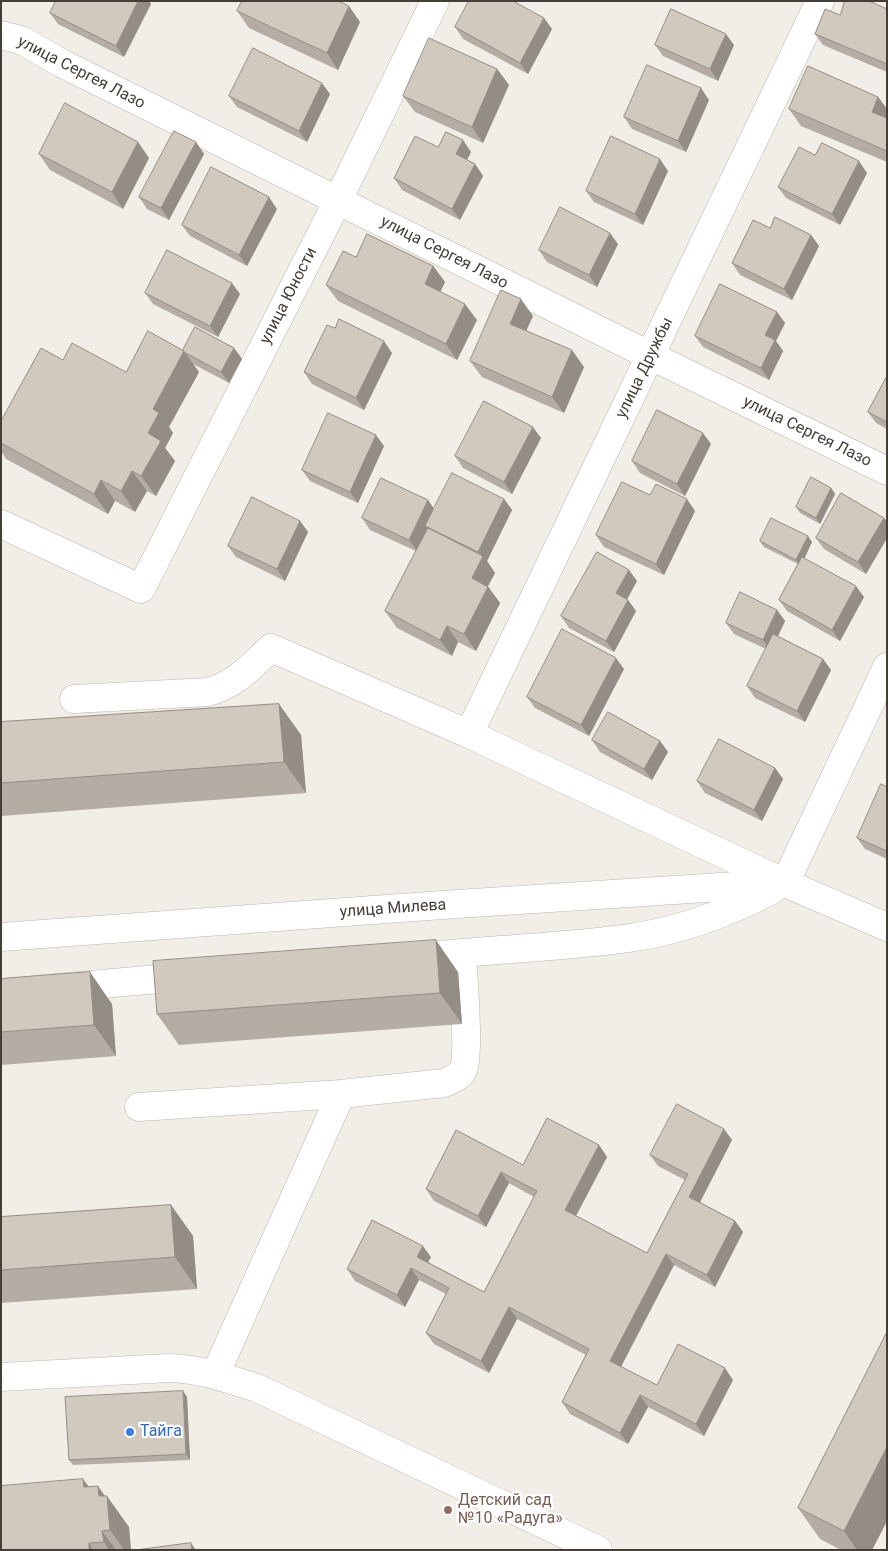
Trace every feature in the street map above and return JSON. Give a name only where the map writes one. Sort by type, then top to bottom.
[{"type":"street","name":"улица Юности","points":[[1,524],[141,589],[338,200],[435,1]]},
{"type":"street","name":"улица Дружбы","points":[[470,734],[820,1]]},
{"type":"street","name":"улица Сергея Лазо","points":[[1,35],[21,40],[63,64],[887,471]]},
{"type":"street","points":[[74,699],[208,692],[225,687],[238,678],[271,648],[470,734],[785,883],[887,927]]},
{"type":"street","points":[[385,960],[630,938],[685,925],[721,913],[754,900],[785,883],[887,667]]},
{"type":"street","name":"улица Милева","points":[[1,938],[442,905],[785,883]]},
{"type":"street","points":[[139,1107],[341,1094],[444,1083],[457,1076],[464,1068],[466,1047],[462,953]]},
{"type":"street","points":[[1,993],[218,974]]},
{"type":"street","points":[[215,1375],[341,1094]]},
{"type":"street","points":[[1,1377],[169,1368],[192,1369],[215,1375],[257,1388],[598,1550]]},
{"type":"building","points":[[56,1],[138,1],[116,46],[50,13]]},
{"type":"building","points":[[242,1],[338,1],[349,6],[327,53],[237,11]]},
{"type":"building","points":[[469,1],[513,1],[544,18],[520,63],[455,27]]},
{"type":"building","points":[[845,1],[869,1],[887,9],[887,64],[815,34],[825,9],[840,15]]},
{"type":"building","points":[[671,9],[726,34],[710,69],[655,45]]},
{"type":"building","points":[[429,38],[497,69],[472,127],[403,96]]},
{"type":"building","points":[[253,48],[322,83],[299,131],[229,96]]},
{"type":"building","points":[[647,65],[701,88],[678,141],[624,117]]},
{"type":"building","points":[[808,66],[878,97],[872,112],[887,118],[887,151],[789,109]]},
{"type":"building","points":[[65,103],[138,142],[112,192],[39,154]]},
{"type":"building","points":[[174,131],[196,142],[161,208],[139,197]]},
{"type":"building","points":[[446,132],[463,140],[456,154],[475,164],[452,209],[394,178],[415,136],[438,147]]},
{"type":"building","points":[[611,136],[660,159],[635,214],[586,191]]},
{"type":"building","points":[[822,143],[859,161],[832,214],[778,187],[799,147],[815,155]]},
{"type":"building","points":[[211,167],[269,197],[239,255],[182,225]]},
{"type":"building","points":[[560,207],[610,233],[589,275],[539,250]]},
{"type":"building","points":[[775,217],[811,235],[784,289],[732,263],[753,220],[770,228]]},
{"type":"building","points":[[367,234],[433,266],[425,284],[465,304],[446,344],[326,285],[343,251],[356,257]]},
{"type":"building","points":[[167,250],[232,283],[210,326],[145,293]]},
{"type":"building","points":[[720,284],[777,312],[765,335],[775,340],[761,368],[695,336]]},
{"type":"building","points":[[501,290],[521,299],[510,324],[572,350],[552,397],[470,361]]},
{"type":"building","points":[[339,319],[384,341],[356,398],[304,372],[327,325],[335,328]]},
{"type":"building","points":[[195,327],[234,348],[221,372],[184,352],[183,350]]},
{"type":"building","points":[[148,331],[184,351],[153,409],[159,413],[148,433],[161,441],[141,476],[132,471],[121,491],[101,480],[94,494],[1,443],[1,421],[41,348],[63,360],[72,343],[126,372]]},
{"type":"building","points":[[887,376],[887,422],[868,412]]},
{"type":"building","points":[[484,401],[533,427],[504,482],[455,456]]},
{"type":"building","points":[[657,410],[703,433],[677,484],[632,461]]},
{"type":"building","points":[[328,413],[376,435],[350,492],[302,470]]},
{"type":"building","points":[[452,473],[504,499],[478,552],[425,526]]},
{"type":"building","points":[[811,477],[831,488],[816,518],[796,507]]},
{"type":"building","points":[[381,478],[428,500],[409,540],[362,518]]},
{"type":"building","points":[[622,482],[650,495],[656,484],[687,499],[656,564],[596,535]]},
{"type":"building","points":[[841,493],[884,518],[858,562],[816,538]]},
{"type":"building","points":[[252,497],[300,521],[277,569],[228,546]]},
{"type":"building","points":[[771,518],[808,536],[796,560],[760,541]]},
{"type":"building","points":[[428,528],[483,556],[472,578],[488,587],[464,634],[447,626],[440,640],[385,611]]},
{"type":"building","points":[[597,552],[629,570],[616,593],[628,600],[606,641],[561,616]]},
{"type":"building","points":[[802,557],[856,586],[832,630],[779,600]]},
{"type":"building","points":[[740,592],[777,610],[763,640],[726,623]]},
{"type":"building","points":[[562,629],[616,658],[581,725],[527,697]]},
{"type":"building","points":[[773,634],[823,659],[797,711],[747,686]]},
{"type":"building","points":[[279,704],[284,762],[1,783],[1,722]]},
{"type":"building","points":[[608,712],[660,741],[644,769],[592,740]]},
{"type":"building","points":[[719,739],[775,768],[754,810],[697,781]]},
{"type":"building","points":[[881,784],[887,787],[887,851],[857,838]]},
{"type":"building","points":[[436,940],[440,993],[157,1014],[153,961]]},
{"type":"building","points":[[90,972],[94,1025],[1,1032],[1,979]]},
{"type":"building","points":[[677,1104],[724,1129],[689,1197],[735,1221],[707,1275],[666,1254],[610,1361],[657,1385],[678,1344],[725,1368],[696,1424],[640,1395],[620,1433],[562,1402],[589,1349],[509,1307],[481,1361],[426,1333],[449,1288],[411,1268],[397,1295],[347,1269],[372,1220],[423,1246],[417,1257],[484,1292],[537,1191],[501,1172],[478,1216],[426,1189],[456,1130],[523,1165],[547,1118],[599,1145],[565,1210],[647,1253],[688,1174],[650,1155]]},
{"type":"building","points":[[171,1205],[175,1257],[1,1270],[1,1217]]},
{"type":"building","points":[[887,1332],[887,1447],[844,1531],[798,1508]]},
{"type":"building","name":"Тайга","points":[[183,1391],[186,1454],[69,1460],[65,1397]]},
{"type":"building","points":[[83,1479],[84,1487],[98,1486],[99,1496],[107,1496],[110,1530],[102,1531],[104,1542],[89,1543],[89,1550],[1,1550],[1,1486]]},
{"type":"building","points":[[191,1543],[192,1550],[136,1550]]},
{"type":"place","name":"Тайга","points":[[130,1432]]},
{"type":"place","name":"Детский сад №10 «Радуга»","points":[[448,1510]]}]
